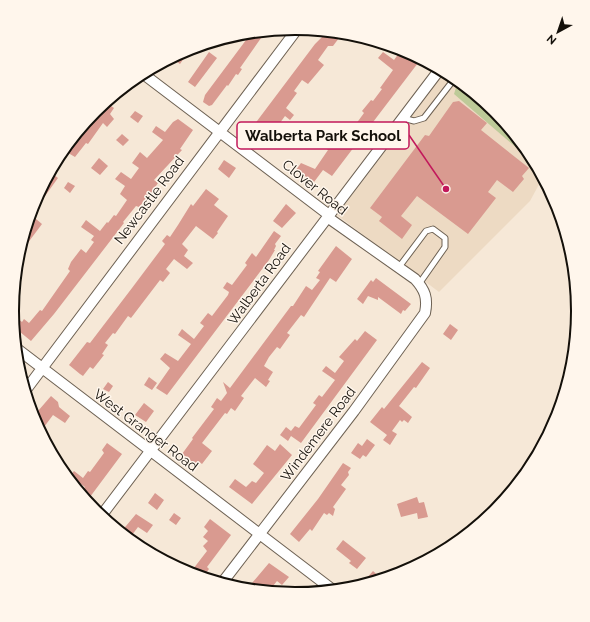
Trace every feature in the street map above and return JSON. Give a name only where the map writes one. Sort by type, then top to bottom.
[{"type":"street","name":"Newcastle Road","points":[[29,385],[293,35]]},
{"type":"street","name":"Walberta Road","points":[[105,511],[436,74]]},
{"type":"street","name":"Clover Road","points":[[148,78],[329,215],[330,218],[399,267],[419,284],[426,297]]},
{"type":"street","name":"Windemere Road","points":[[226,578],[354,412],[425,313],[426,297]]},
{"type":"street","name":"West Granger Road","points":[[22,353],[327,585]]},
{"type":"lane","points":[[403,118],[414,121],[424,118],[451,84]]},
{"type":"lane","points":[[399,267],[426,231],[433,229],[445,238],[446,247],[419,284]]},
{"type":"shaded area","points":[[441,77],[477,103],[503,129],[514,143],[540,183],[530,201],[439,292],[337,215]]},
{"type":"green space","points":[[456,87],[477,103],[503,129],[518,149],[454,94]]},
{"type":"building","points":[[262,37],[240,68],[242,69],[238,75],[236,74],[212,105],[209,106],[203,102],[205,95],[247,39]]},
{"type":"building","points":[[322,37],[339,38],[333,46],[328,46],[318,60],[324,65],[308,84],[302,80],[294,91],[297,93],[286,108],[294,115],[290,120],[285,116],[264,145],[248,133],[315,44]]},
{"type":"building","points":[[209,52],[217,58],[195,87],[188,82]]},
{"type":"building","points":[[383,52],[394,60],[398,55],[418,63],[332,176],[323,170],[314,182],[296,170],[301,163],[315,169],[328,150],[325,148],[330,142],[333,144],[348,124],[353,128],[364,113],[362,111],[371,100],[373,101],[393,70],[378,58]]},
{"type":"building","points":[[184,58],[180,64],[177,61]]},
{"type":"building","points":[[459,101],[487,123],[481,130],[529,168],[522,176],[524,179],[513,192],[497,180],[488,192],[496,198],[468,234],[417,196],[401,216],[412,225],[402,239],[379,221],[382,217],[370,208],[425,135],[429,136],[453,102]]},
{"type":"building","points":[[114,102],[111,106],[114,108],[110,114],[114,119],[107,127],[103,123],[88,144],[86,143],[75,157],[69,154],[76,143],[87,129]]},
{"type":"building","points":[[135,111],[143,116],[138,123],[130,117]]},
{"type":"building","points":[[178,119],[193,130],[180,149],[182,150],[154,180],[158,183],[151,193],[139,207],[136,206],[123,222],[124,223],[54,314],[31,341],[20,332],[20,320],[22,322],[24,319],[29,323],[40,310],[42,311],[70,271],[68,269],[71,262],[81,249],[86,253],[94,242],[91,240],[94,236],[81,227],[86,220],[100,231],[114,215],[116,216],[127,200],[120,194],[125,186],[115,179],[121,172],[131,179],[139,168],[132,163],[140,152],[147,158],[163,140],[152,132],[156,126],[165,132],[173,122]]},
{"type":"building","points":[[122,134],[129,140],[123,146],[116,140]]},
{"type":"building","points":[[99,158],[108,166],[100,175],[91,168]]},
{"type":"building","points":[[224,160],[236,168],[229,178],[218,169]]},
{"type":"building","points":[[55,175],[58,178],[42,200]]},
{"type":"building","points":[[68,182],[75,186],[70,193],[64,188]]},
{"type":"building","points":[[206,189],[219,199],[214,205],[228,216],[217,232],[218,233],[213,239],[196,226],[182,244],[188,250],[184,256],[193,263],[187,269],[174,259],[166,269],[170,273],[163,282],[160,280],[131,318],[128,316],[115,334],[113,333],[105,343],[108,345],[102,354],[104,355],[93,369],[90,367],[83,376],[80,374],[69,365],[87,342],[90,343],[165,244],[162,241],[167,235],[170,237],[191,204],[193,206]]},
{"type":"building","points":[[286,204],[296,213],[282,228],[273,221]]},
{"type":"building","points":[[35,218],[42,224],[27,244]]},
{"type":"building","points":[[274,231],[281,236],[275,244],[275,250],[269,260],[167,395],[156,388],[170,368],[160,359],[165,353],[178,361],[191,344],[178,335],[182,329],[194,339],[204,326],[200,323],[208,313],[212,316],[228,295],[229,292],[223,288],[227,282],[232,285],[247,265],[245,263],[252,253],[256,257]]},
{"type":"building","points":[[336,246],[352,259],[336,282],[330,278],[304,317],[301,315],[287,333],[290,335],[280,349],[277,347],[269,357],[264,366],[273,372],[266,387],[255,378],[241,396],[244,398],[235,411],[231,408],[227,414],[225,413],[202,443],[212,451],[202,464],[198,461],[195,464],[182,454],[214,409],[211,407],[217,398],[221,401],[227,393],[223,382],[230,388],[291,306],[293,306],[306,286],[312,290],[320,280],[316,278],[320,272],[318,271]]},
{"type":"building","points":[[376,278],[411,304],[405,311],[403,310],[401,314],[378,297],[378,300],[368,296],[363,304],[357,299],[371,280],[373,282]]},
{"type":"building","points":[[450,324],[458,330],[451,340],[443,334]]},
{"type":"building","points":[[365,331],[377,340],[301,443],[291,436],[288,441],[280,435],[286,427],[291,431],[295,426],[299,428],[316,405],[313,403],[319,395],[322,397],[335,380],[322,371],[326,366],[335,373],[344,361],[339,357],[355,339],[357,341]]},
{"type":"building","points":[[422,362],[430,368],[416,388],[414,387],[399,406],[412,417],[408,423],[404,420],[402,422],[400,420],[392,431],[397,434],[390,445],[383,440],[387,435],[370,422],[382,407],[384,409]]},
{"type":"building","points":[[149,377],[157,383],[152,390],[144,385]]},
{"type":"building","points":[[108,382],[113,386],[109,392],[103,389]]},
{"type":"building","points":[[51,396],[58,402],[59,407],[70,416],[65,423],[53,415],[44,427],[38,411]]},
{"type":"building","points":[[144,403],[154,411],[146,422],[135,415]]},
{"type":"building","points":[[367,439],[375,445],[366,457],[363,455],[360,459],[351,453],[358,443],[362,446]]},
{"type":"building","points":[[107,443],[122,454],[90,496],[84,489],[85,487],[79,482],[72,473],[74,471],[83,478],[88,471],[90,472],[104,453],[102,450]]},
{"type":"building","points":[[280,444],[292,455],[252,504],[229,487],[235,479],[246,487],[252,481],[256,483],[264,473],[253,464],[267,445],[275,451]]},
{"type":"building","points":[[343,463],[351,468],[348,472],[349,475],[341,485],[346,489],[333,507],[335,509],[333,516],[329,513],[327,515],[324,513],[312,531],[310,529],[299,542],[290,534],[318,499]]},
{"type":"building","points":[[155,493],[164,500],[157,510],[148,503]]},
{"type":"building","points":[[417,497],[419,503],[424,502],[428,517],[418,519],[417,513],[401,517],[397,504]]},
{"type":"building","points":[[174,513],[181,518],[176,525],[169,520]]},
{"type":"building","points":[[136,514],[153,525],[147,533],[138,527],[133,534],[124,528]]},
{"type":"building","points":[[210,519],[231,535],[207,567],[209,569],[207,572],[194,568],[207,551],[203,546],[208,541],[203,537],[208,531],[204,527]]},
{"type":"building","points":[[343,540],[366,558],[357,569],[349,563],[351,561],[336,549]]},
{"type":"building","points":[[269,563],[289,577],[282,585],[277,581],[273,586],[251,584]]},
{"type":"building","points":[[373,571],[377,574],[367,578]]},
{"type":"place","name":"Walberta Park School","points":[[446,189]]}]
